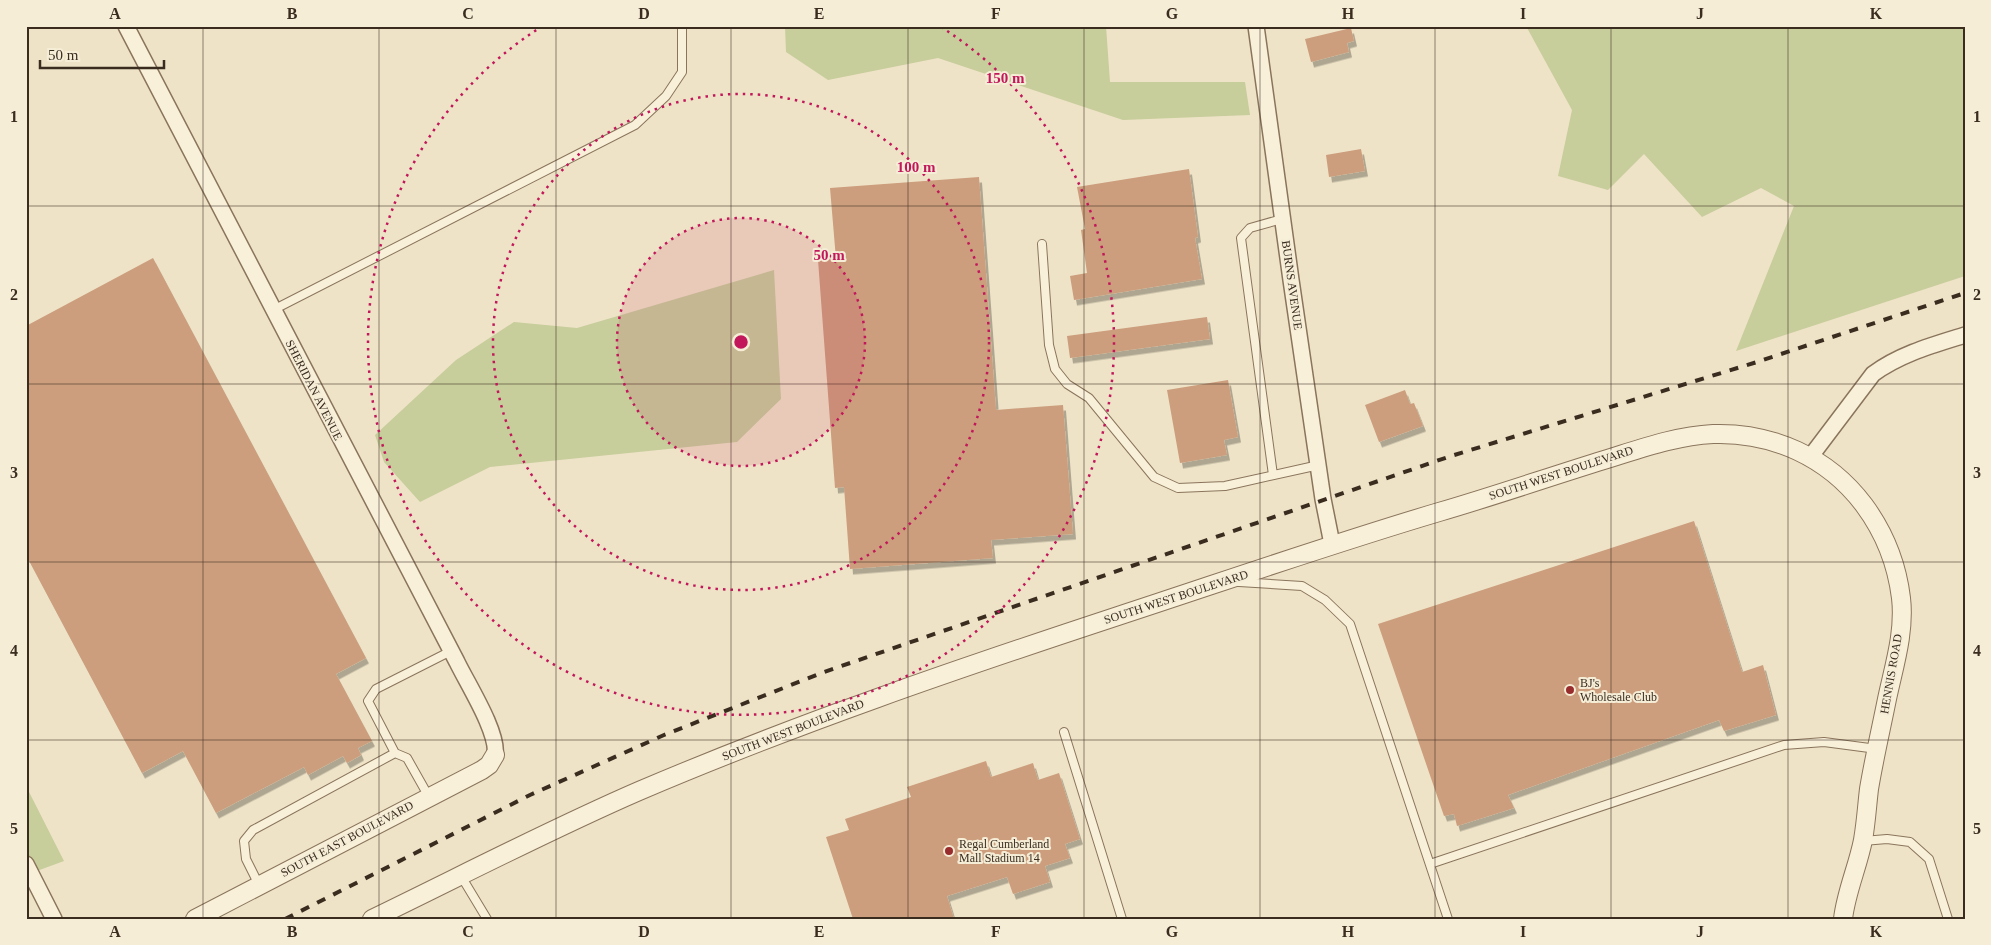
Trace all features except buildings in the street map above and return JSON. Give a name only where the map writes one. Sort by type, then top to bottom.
[{"type":"street","name":"SHERIDAN AVENUE","points":[[126,26],[451,651],[490,729],[496,747],[495,755]]},
{"type":"street","name":"BURNS AVENUE","points":[[1256,26],[1318,465],[1332,544]]},
{"type":"street","points":[[1811,456],[1873,374],[1898,358],[1916,350],[1965,335]]},
{"type":"street","name":"SOUTH WEST BOULEVARD","points":[[372,919],[590,813],[814,720],[929,678],[1332,544],[1476,501],[1633,450],[1684,437],[1712,434],[1735,435],[1778,443],[1811,456]]},
{"type":"street","name":"HENNIS ROAD","points":[[1811,456],[1846,483],[1862,502],[1879,529],[1894,563],[1902,603],[1899,644],[1870,785],[1863,841],[1845,903],[1843,919]]},
{"type":"street","name":"SOUTH EAST BOULEVARD","points":[[195,919],[482,770],[489,765],[495,755]]},
{"type":"street","points":[[26,864],[54,919]]},
{"type":"lane","points":[[273,310],[635,126],[666,96],[682,72],[682,26]]},
{"type":"lane","points":[[1273,475],[1241,238],[1250,228],[1282,219]]},
{"type":"lane","points":[[1042,244],[1049,345],[1056,369],[1067,384],[1089,398],[1154,477],[1178,488],[1225,486],[1318,465]]},
{"type":"lane","points":[[1224,581],[1302,586],[1325,600],[1350,624],[1448,919]]},
{"type":"lane","points":[[429,797],[407,758],[395,753],[368,701],[376,689],[451,651]]},
{"type":"lane","points":[[1064,732],[1122,919]]},
{"type":"lane","points":[[1430,864],[1784,745],[1824,742],[1877,750]]},
{"type":"lane","points":[[259,886],[246,859],[244,842],[253,830],[395,753]]},
{"type":"lane","points":[[1863,841],[1887,839],[1910,842],[1929,859],[1948,919]]},
{"type":"lane","points":[[461,876],[487,919]]},
{"type":"green space","points":[[785,26],[1106,26],[1110,82],[1245,82],[1250,115],[1123,120],[938,58],[828,80],[786,52]]},
{"type":"green space","points":[[1526,26],[1965,26],[1965,276],[1736,351],[1794,206],[1761,188],[1702,217],[1644,154],[1608,190],[1558,176],[1572,110]]},
{"type":"green space","points":[[774,270],[781,399],[737,442],[490,467],[420,502],[384,462],[375,435],[456,360],[514,322],[577,328]]},
{"type":"green space","points":[[26,786],[64,861],[26,875]]},
{"type":"railway","points":[[285,919],[530,795],[664,735],[824,672],[1451,456],[1757,362],[1965,293]]},
{"type":"place","name":"BJ's Wholesale Club","points":[[1570,690]]},
{"type":"place","name":"Regal Cumberland Mall Stadium 14","points":[[949,851]]}]
